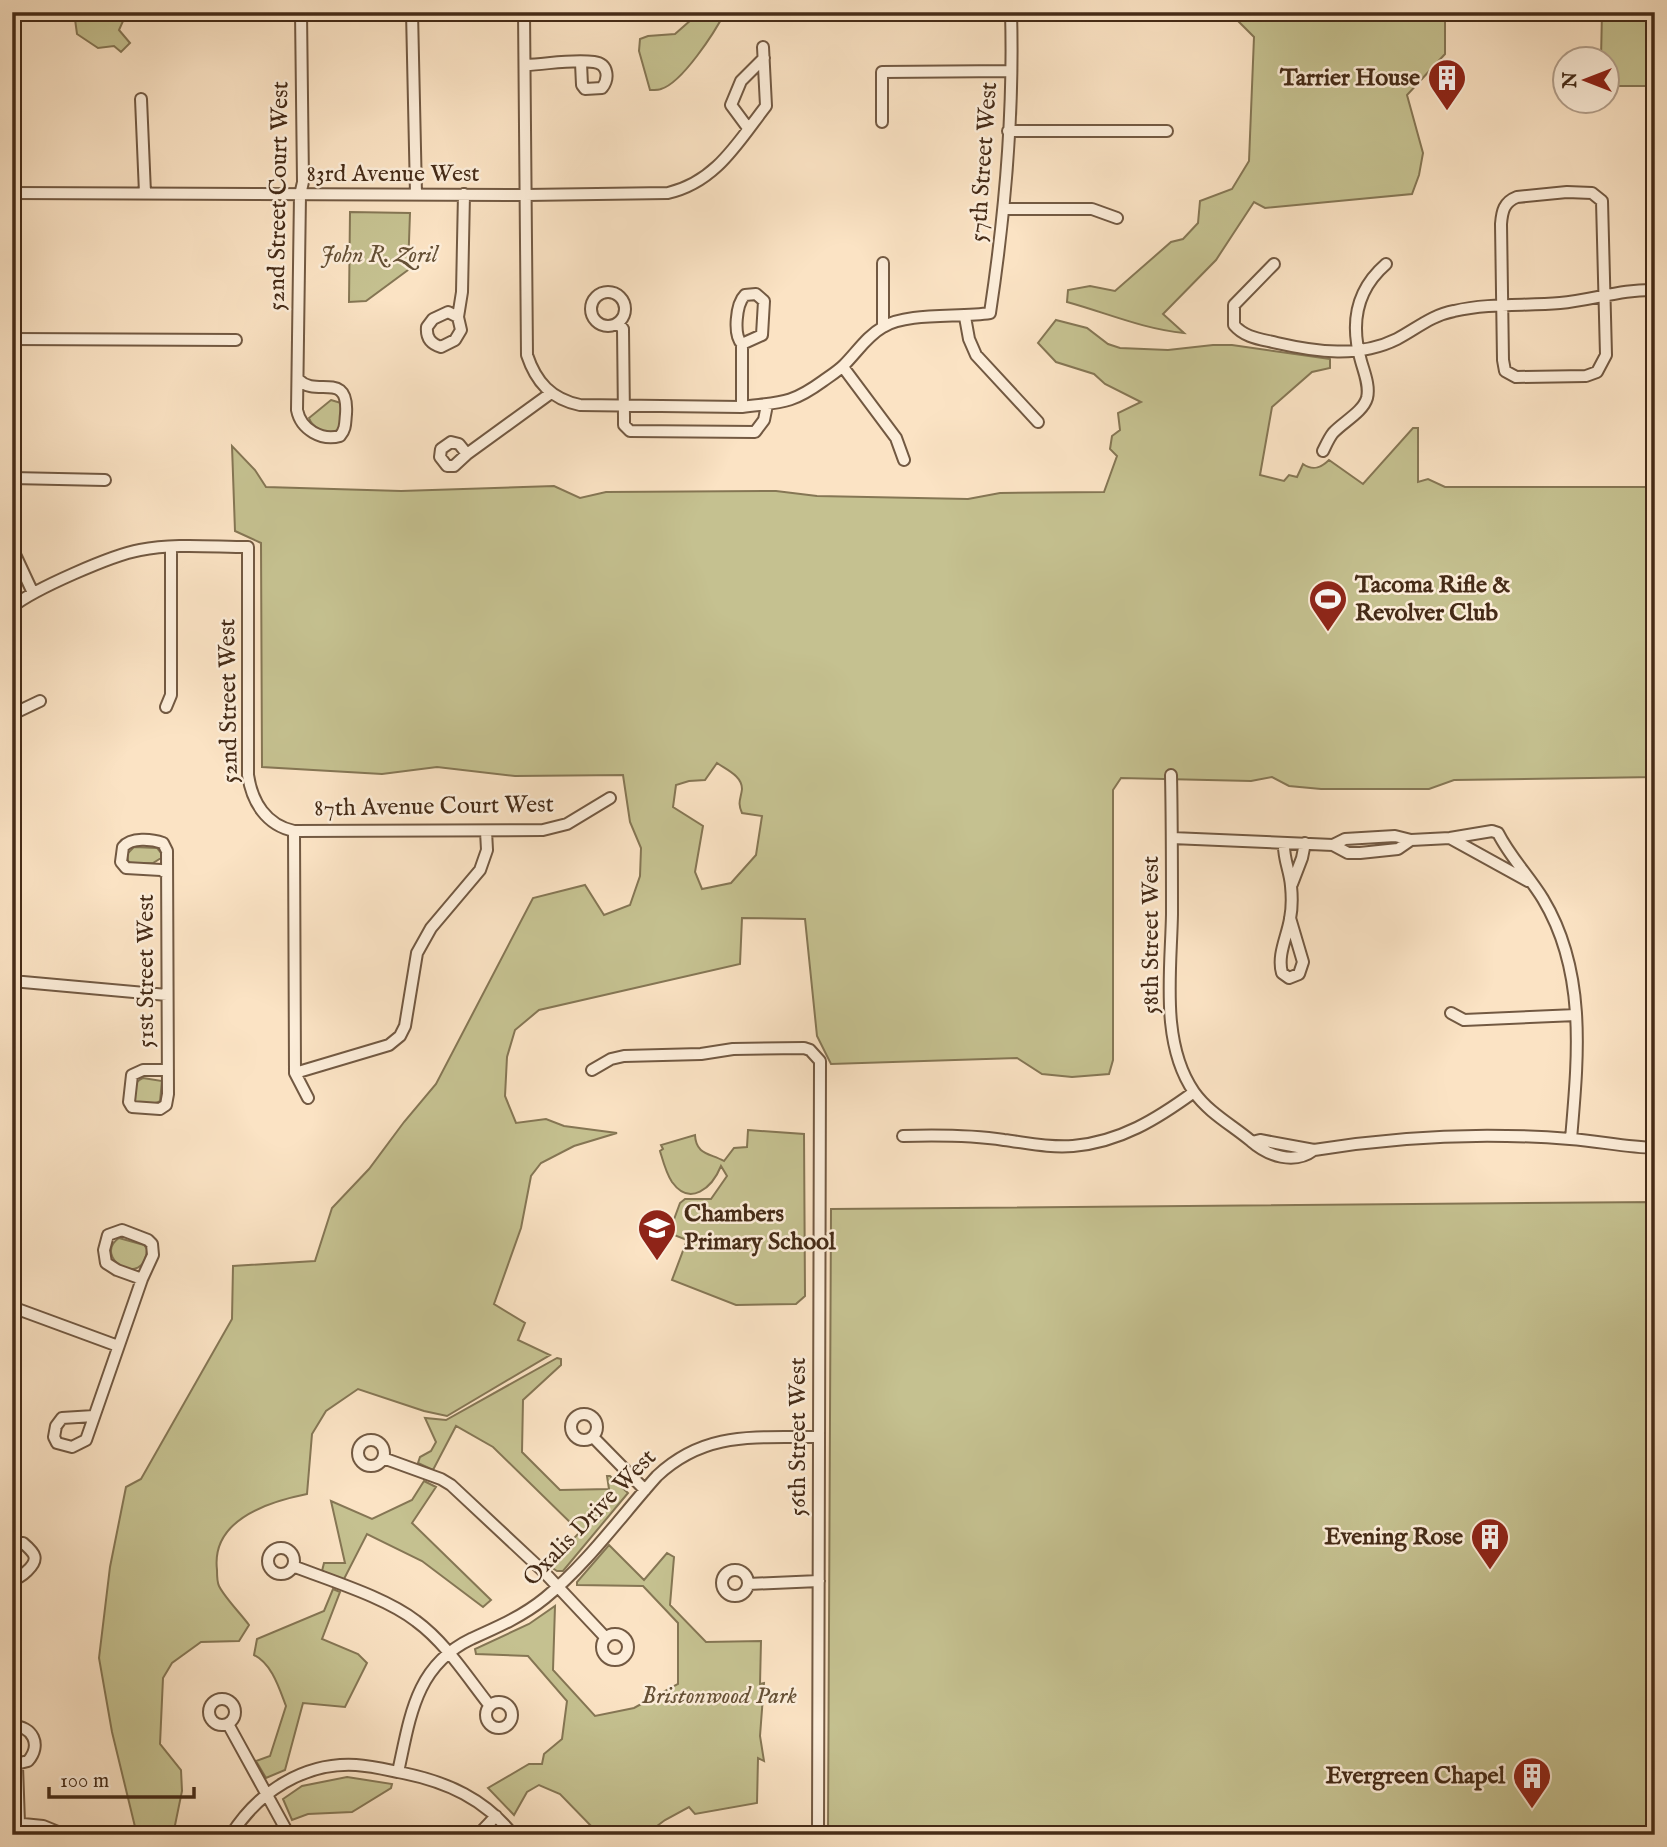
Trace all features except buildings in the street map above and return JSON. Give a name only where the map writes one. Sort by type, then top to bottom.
[{"type":"street","name":"52nd Street Court West","points":[[299,380],[308,386],[335,387],[342,392],[346,405],[345,426],[340,436],[322,437],[300,420],[297,410],[300,195],[303,182],[301,12]]},
{"type":"street","points":[[412,12],[416,194]]},
{"type":"street","points":[[524,12],[527,355],[540,382],[551,393],[560,399],[580,405],[767,405],[798,398],[843,367],[863,342],[883,326],[908,318],[965,317],[969,340],[976,355],[1038,422]]},
{"type":"street","name":"57th Street West","points":[[965,317],[990,313],[1004,209],[1011,12]]},
{"type":"street","name":"83rd Avenue West","points":[[12,193],[526,195],[657,193],[680,190],[709,176],[766,106],[764,52],[741,81],[731,105],[748,128]]},
{"type":"street","points":[[526,65],[582,63]]},
{"type":"street","points":[[882,122],[882,72],[1011,71]]},
{"type":"street","points":[[141,99],[145,194]]},
{"type":"street","points":[[1008,131],[1167,131]]},
{"type":"street","points":[[1567,192],[1587,192],[1599,197],[1604,207],[1606,349],[1600,367],[1593,374],[1578,377],[1516,377],[1505,371],[1503,304],[1501,224],[1506,204],[1517,197],[1567,192]]},
{"type":"street","points":[[458,317],[462,292],[464,194]]},
{"type":"street","points":[[1004,209],[1092,209],[1117,218]]},
{"type":"street","points":[[883,263],[883,326]]},
{"type":"street","points":[[1274,264],[1234,305],[1234,326],[1243,335],[1317,351],[1357,349],[1396,339],[1443,313],[1503,304],[1561,303],[1655,290]]},
{"type":"street","points":[[1324,452],[1331,435],[1359,409],[1367,397],[1367,384],[1357,349],[1355,319],[1360,299],[1373,275],[1386,264]]},
{"type":"street","points":[[742,344],[759,338],[764,331],[764,301],[754,293],[743,296],[738,304],[737,338],[742,344],[742,407]]},
{"type":"street","points":[[618,323],[624,329],[624,425],[630,431],[755,432],[760,428],[767,405]]},
{"type":"street","points":[[12,339],[236,340]]},
{"type":"street","points":[[843,367],[896,438],[904,460]]},
{"type":"street","points":[[467,454],[551,393]]},
{"type":"street","points":[[12,478],[105,480]]},
{"type":"street","name":"52nd Street West","points":[[171,548],[248,547],[249,786],[257,804],[269,819],[282,829],[294,831]]},
{"type":"street","points":[[12,548],[33,593]]},
{"type":"street","points":[[12,607],[33,593],[117,557],[140,550],[171,548],[171,695],[166,707]]},
{"type":"street","points":[[12,712],[40,701]]},
{"type":"street","name":"58th Street West","points":[[1171,775],[1172,1027],[1182,1066],[1194,1092]]},
{"type":"street","name":"87th Avenue Court West","points":[[294,831],[486,831],[555,828],[589,812],[610,798]]},
{"type":"street","points":[[294,831],[295,1073],[308,1098]]},
{"type":"street","points":[[295,1073],[389,1045],[400,1036],[405,1026],[418,953],[431,928],[480,870],[487,849],[486,831]]},
{"type":"street","points":[[1172,838],[1333,845],[1345,839],[1395,836],[1412,840],[1498,832],[1543,899],[1566,948],[1574,984],[1577,1048],[1571,1139]]},
{"type":"street","points":[[1653,837],[1655,855]]},
{"type":"street","points":[[1450,838],[1532,884]]},
{"type":"street","name":"51st Street West","points":[[166,873],[161,870],[127,868],[121,862],[123,847],[131,841],[153,840],[163,843],[167,851],[168,1069],[166,1105],[160,1109],[132,1107],[129,1102],[132,1075],[143,1070],[168,1069]]},
{"type":"street","points":[[1284,843],[1283,855],[1292,884]]},
{"type":"street","points":[[1290,918],[1303,962],[1299,974],[1289,978],[1282,973],[1280,959],[1290,918],[1292,884],[1305,844]]},
{"type":"street","points":[[12,935],[12,980],[167,995]]},
{"type":"street","points":[[1451,1013],[1464,1020],[1576,1015]]},
{"type":"street","name":"56th Street West","points":[[593,1070],[611,1059],[624,1056],[701,1054],[733,1049],[804,1048],[810,1049],[817,1056],[821,1067],[818,1835]]},
{"type":"street","points":[[903,1136],[967,1136],[1041,1146],[1077,1146],[1113,1138],[1139,1128],[1194,1092],[1218,1116],[1264,1152],[1286,1157],[1377,1140],[1439,1136],[1571,1139],[1655,1148]]},
{"type":"street","points":[[94,1416],[153,1255],[152,1244],[148,1240],[122,1230],[108,1235],[104,1250],[106,1263],[142,1279]]},
{"type":"street","points":[[12,1307],[118,1346]]},
{"type":"street","points":[[593,1437],[645,1490]]},
{"type":"street","name":"Oxalis Drive West","points":[[398,1772],[412,1707],[429,1674],[448,1653],[522,1614],[558,1587],[673,1462],[709,1444],[740,1438],[819,1437]]},
{"type":"street","points":[[383,1458],[451,1485],[558,1587],[606,1639]]},
{"type":"street","points":[[12,1545],[23,1544],[33,1551],[36,1559],[25,1573],[12,1580]]},
{"type":"street","points":[[293,1566],[404,1612],[432,1634],[490,1706]]},
{"type":"street","points":[[748,1584],[818,1581]]},
{"type":"street","points":[[228,1724],[289,1835]]},
{"type":"street","points":[[12,1726],[25,1728],[34,1737],[35,1744],[33,1756],[23,1764],[14,1766],[16,1823],[43,1826],[65,1835]]},
{"type":"street","points":[[231,1835],[248,1811],[295,1777],[325,1767],[356,1765],[432,1780],[456,1789],[496,1816],[513,1835]]},
{"type":"street","points":[[478,1835],[496,1816]]},
{"type":"green space","points":[[74,12],[127,12],[119,30],[130,43],[121,52],[114,46],[98,48],[77,34]]},
{"type":"green space","points":[[700,12],[725,12],[688,67],[669,85],[650,90],[639,51],[640,39],[675,34]]},
{"type":"green space","points":[[1233,12],[1445,12],[1445,54],[1407,95],[1423,153],[1412,194],[1265,208],[1254,202],[1216,260],[1163,314],[1184,333],[1140,324],[1067,302],[1068,290],[1090,286],[1115,291],[1171,242],[1183,239],[1198,223],[1200,201],[1232,189],[1249,161],[1254,37],[1234,17]]},
{"type":"green space","points":[[1602,12],[1655,12],[1655,86],[1622,86],[1622,46],[1601,46]]},
{"type":"green space","name":"John R. Zoril","points":[[350,212],[410,213],[408,270],[366,301],[349,302]]},
{"type":"green space","points":[[1056,320],[1087,328],[1108,344],[1120,348],[1168,350],[1232,345],[1330,359],[1330,368],[1312,372],[1272,407],[1260,475],[1284,481],[1289,475],[1297,477],[1303,464],[1317,468],[1329,460],[1363,484],[1413,428],[1418,428],[1418,482],[1428,479],[1445,487],[1655,487],[1655,777],[1454,780],[1429,789],[1321,789],[1289,786],[1272,777],[1251,781],[1121,778],[1113,790],[1113,1060],[1109,1074],[1072,1077],[1042,1074],[1017,1058],[831,1064],[817,1036],[805,919],[742,918],[740,964],[539,1010],[515,1030],[507,1057],[505,1096],[516,1123],[546,1119],[564,1126],[617,1133],[574,1146],[541,1163],[531,1176],[521,1228],[494,1304],[525,1323],[518,1340],[550,1355],[447,1416],[358,1389],[326,1411],[312,1434],[307,1494],[259,1508],[232,1526],[223,1538],[218,1553],[218,1584],[249,1625],[239,1641],[201,1642],[172,1663],[163,1678],[160,1744],[181,1770],[182,1791],[173,1835],[137,1835],[112,1732],[99,1658],[110,1567],[126,1487],[141,1479],[232,1319],[233,1266],[315,1261],[332,1208],[369,1169],[436,1084],[533,898],[585,885],[604,915],[630,905],[640,876],[641,848],[630,822],[623,775],[515,776],[437,767],[382,774],[262,767],[261,543],[235,531],[232,446],[255,470],[266,487],[401,491],[554,486],[580,498],[606,492],[776,491],[817,496],[968,499],[1000,493],[1104,492],[1117,456],[1110,449],[1112,436],[1120,430],[1118,413],[1141,402],[1105,384],[1094,374],[1056,362],[1038,343]],"holes":[[[717,763],[737,777],[741,784],[742,813],[762,816],[756,855],[731,883],[702,889],[695,872],[703,826],[673,807],[676,785],[705,780]]]},
{"type":"green space","points":[[331,400],[341,403],[341,426],[335,433],[319,429],[309,418]]},
{"type":"green space","points":[[134,847],[157,848],[161,858],[153,863],[131,864],[127,854]]},
{"type":"green space","points":[[143,1078],[162,1081],[160,1101],[146,1104],[133,1100],[136,1084]]},
{"type":"green space","points":[[748,1130],[804,1134],[805,1296],[796,1304],[736,1305],[672,1280],[687,1240],[669,1233],[680,1203],[685,1199],[711,1199],[727,1176],[721,1166],[712,1181],[700,1192],[686,1193],[672,1182],[660,1151],[663,1149],[661,1145],[695,1135],[701,1150],[724,1161],[734,1148],[747,1147]]},
{"type":"green space","points":[[1655,1202],[1655,1835],[828,1835],[831,1209]]},
{"type":"green space","points":[[119,1238],[144,1245],[147,1249],[144,1261],[138,1268],[130,1269],[115,1261],[111,1254],[112,1246]]},
{"type":"green space","points":[[557,1358],[561,1359],[561,1365],[523,1400],[522,1452],[560,1490],[609,1489],[607,1476],[610,1476],[628,1493],[563,1571],[557,1571],[548,1565],[580,1532],[493,1447],[456,1426],[433,1470],[418,1463],[420,1457],[431,1451],[436,1442],[425,1418],[446,1420]]},
{"type":"green space","points":[[424,1481],[436,1487],[412,1523],[491,1600],[483,1607],[422,1561],[367,1534],[343,1581],[322,1571],[324,1563],[345,1563],[331,1501],[372,1519],[412,1500]]},
{"type":"green space","name":"Bristonwood Park","points":[[609,1545],[644,1580],[667,1553],[674,1557],[670,1605],[706,1642],[761,1641],[760,1684],[764,1683],[760,1736],[764,1761],[758,1758],[757,1803],[695,1814],[689,1807],[649,1832],[594,1829],[560,1794],[539,1785],[527,1792],[514,1815],[488,1788],[529,1764],[542,1764],[544,1754],[562,1739],[567,1701],[528,1656],[476,1654],[475,1649],[529,1624],[555,1606],[553,1670],[595,1716],[634,1708],[678,1684],[678,1623],[643,1586],[577,1585]]},
{"type":"green space","points":[[333,1589],[340,1592],[322,1639],[358,1654],[367,1663],[345,1707],[303,1703],[285,1770],[266,1778],[256,1761],[270,1756],[286,1706],[270,1670],[254,1655],[257,1639],[324,1611]]},
{"type":"green space","points":[[347,1777],[392,1784],[391,1788],[352,1812],[308,1814],[292,1820],[283,1799],[302,1786]]},
{"type":"place","name":"Tarrier House","points":[[1447,112]]},
{"type":"place","name":"Tacoma Rifle & Revolver Club","points":[[1328,633]]},
{"type":"place","name":"Chambers Primary School","points":[[657,1262]]},
{"type":"place","name":"Evening Rose","points":[[1490,1571]]},
{"type":"place","name":"Evergreen Chapel","points":[[1532,1810]]}]
